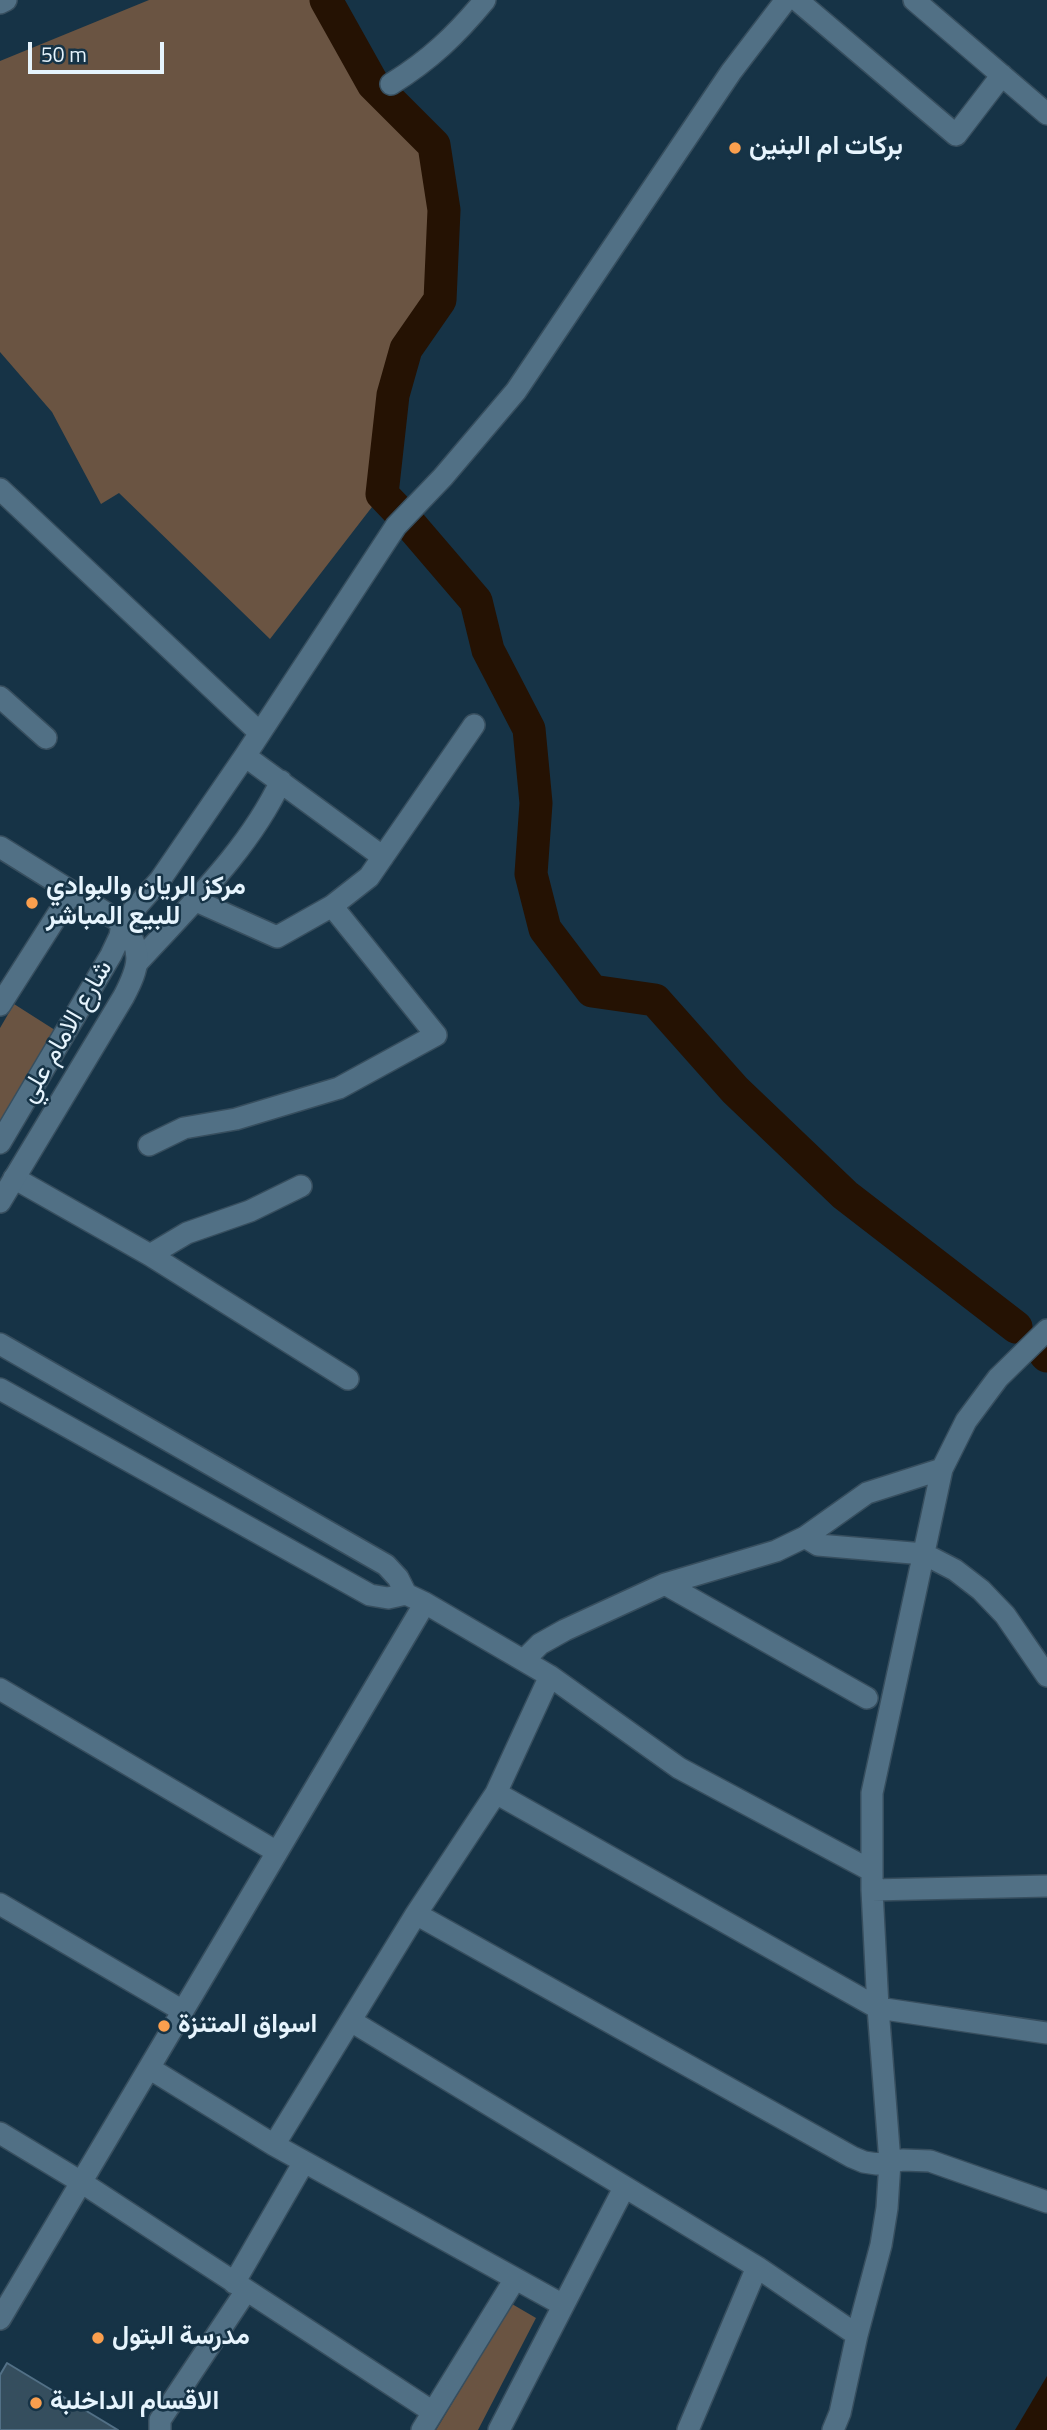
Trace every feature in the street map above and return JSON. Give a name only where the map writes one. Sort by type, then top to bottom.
[{"type":"street","points":[[0,3],[6,0]]},
{"type":"street","points":[[391,84],[415,69],[456,35],[485,0]]},
{"type":"street","points":[[0,847],[122,923],[154,888],[245,756],[396,526],[443,477],[516,391],[731,72],[786,0]]},
{"type":"street","points":[[797,0],[956,135],[1002,75]]},
{"type":"street","points":[[915,0],[1047,114]]},
{"type":"street","points":[[0,489],[260,733]]},
{"type":"street","points":[[0,697],[46,738]]},
{"type":"street","points":[[194,900],[277,937],[332,906],[369,877],[474,725]]},
{"type":"street","points":[[245,756],[383,857]]},
{"type":"street","points":[[138,961],[247,840],[281,781]]},
{"type":"street","points":[[0,1005],[72,892]]},
{"type":"street","points":[[149,1145],[184,1128],[236,1119],[339,1088],[436,1035],[332,906]]},
{"type":"street","name":"شارع الامام علي","points":[[0,1202],[124,996],[136,971],[138,961],[134,941],[122,923]]},
{"type":"street","name":"شارع الامام علي","points":[[0,1143],[111,955],[120,936],[122,923]]},
{"type":"street","points":[[14,1178],[150,1255],[348,1378]]},
{"type":"street","points":[[150,1255],[187,1233],[250,1211],[301,1186]]},
{"type":"street","points":[[833,2430],[841,2413],[857,2335],[881,2245],[890,2162],[878,2008],[872,1880],[872,1793],[942,1469],[966,1421],[998,1378],[1047,1330]]},
{"type":"street","points":[[0,1344],[386,1564],[416,1598],[550,1676],[679,1768],[872,1880],[1047,1886]]},
{"type":"street","points":[[0,1389],[370,1595],[416,1598]]},
{"type":"street","points":[[524,1660],[540,1644],[558,1633],[665,1584],[776,1551],[805,1537],[867,1493],[942,1469]]},
{"type":"street","points":[[805,1537],[818,1545],[924,1554],[955,1570],[981,1590],[1005,1615],[1047,1676]]},
{"type":"street","points":[[665,1584],[867,1698]]},
{"type":"street","points":[[0,2319],[277,1852],[416,1598]]},
{"type":"street","points":[[274,2145],[416,1914],[496,1793],[550,1676]]},
{"type":"street","points":[[0,1689],[277,1852]]},
{"type":"street","points":[[496,1793],[878,2008],[1047,2033]]},
{"type":"street","points":[[0,1904],[183,2011]]},
{"type":"street","points":[[416,1914],[852,2157],[864,2162],[930,2161],[1047,2202]]},
{"type":"street","points":[[351,2021],[757,2267],[857,2335]]},
{"type":"street","points":[[149,2068],[274,2145],[563,2305]]},
{"type":"street","points":[[0,2133],[81,2182],[433,2412]]},
{"type":"street","points":[[160,2430],[160,2420],[240,2287],[304,2162]]},
{"type":"street","points":[[499,2430],[624,2188]]},
{"type":"street","points":[[688,2430],[757,2267]]},
{"type":"street","points":[[422,2430],[515,2278]]},
{"type":"shaded area","points":[[149,0],[326,0],[373,84],[434,145],[444,210],[440,300],[406,349],[393,395],[382,494],[270,639],[119,493],[101,504],[52,412],[0,352],[0,61]]},
{"type":"shaded area","points":[[14,1004],[58,1032],[0,1124],[0,1028]]},
{"type":"shaded area","points":[[512,2304],[536,2318],[478,2430],[436,2430]]},
{"type":"shaded area","points":[[1047,2376],[1047,2430],[1015,2430]]},
{"type":"building","name":"الاقسام الداخلبة","points":[[7,2363],[118,2430],[0,2430],[0,2375]]},
{"type":"waterway","points":[[326,0],[373,84],[434,145],[444,210],[440,300],[406,349],[393,395],[382,494],[401,514]]},
{"type":"waterway","points":[[410,524],[476,601],[488,650],[529,729],[536,803],[531,874],[545,929],[592,991],[655,1000],[735,1090],[845,1195],[1016,1327]]},
{"type":"place","name":"بركات ام البنين","points":[[735,148]]},
{"type":"place","name":"مركز الريان والبوادي للبيع المباشر","points":[[32,903]]},
{"type":"place","name":"اسواق المتنزة","points":[[164,2026]]},
{"type":"place","name":"مدرسة البتول","points":[[98,2338]]},
{"type":"place","name":"الاقسام الداخلبة","points":[[36,2403]]}]
